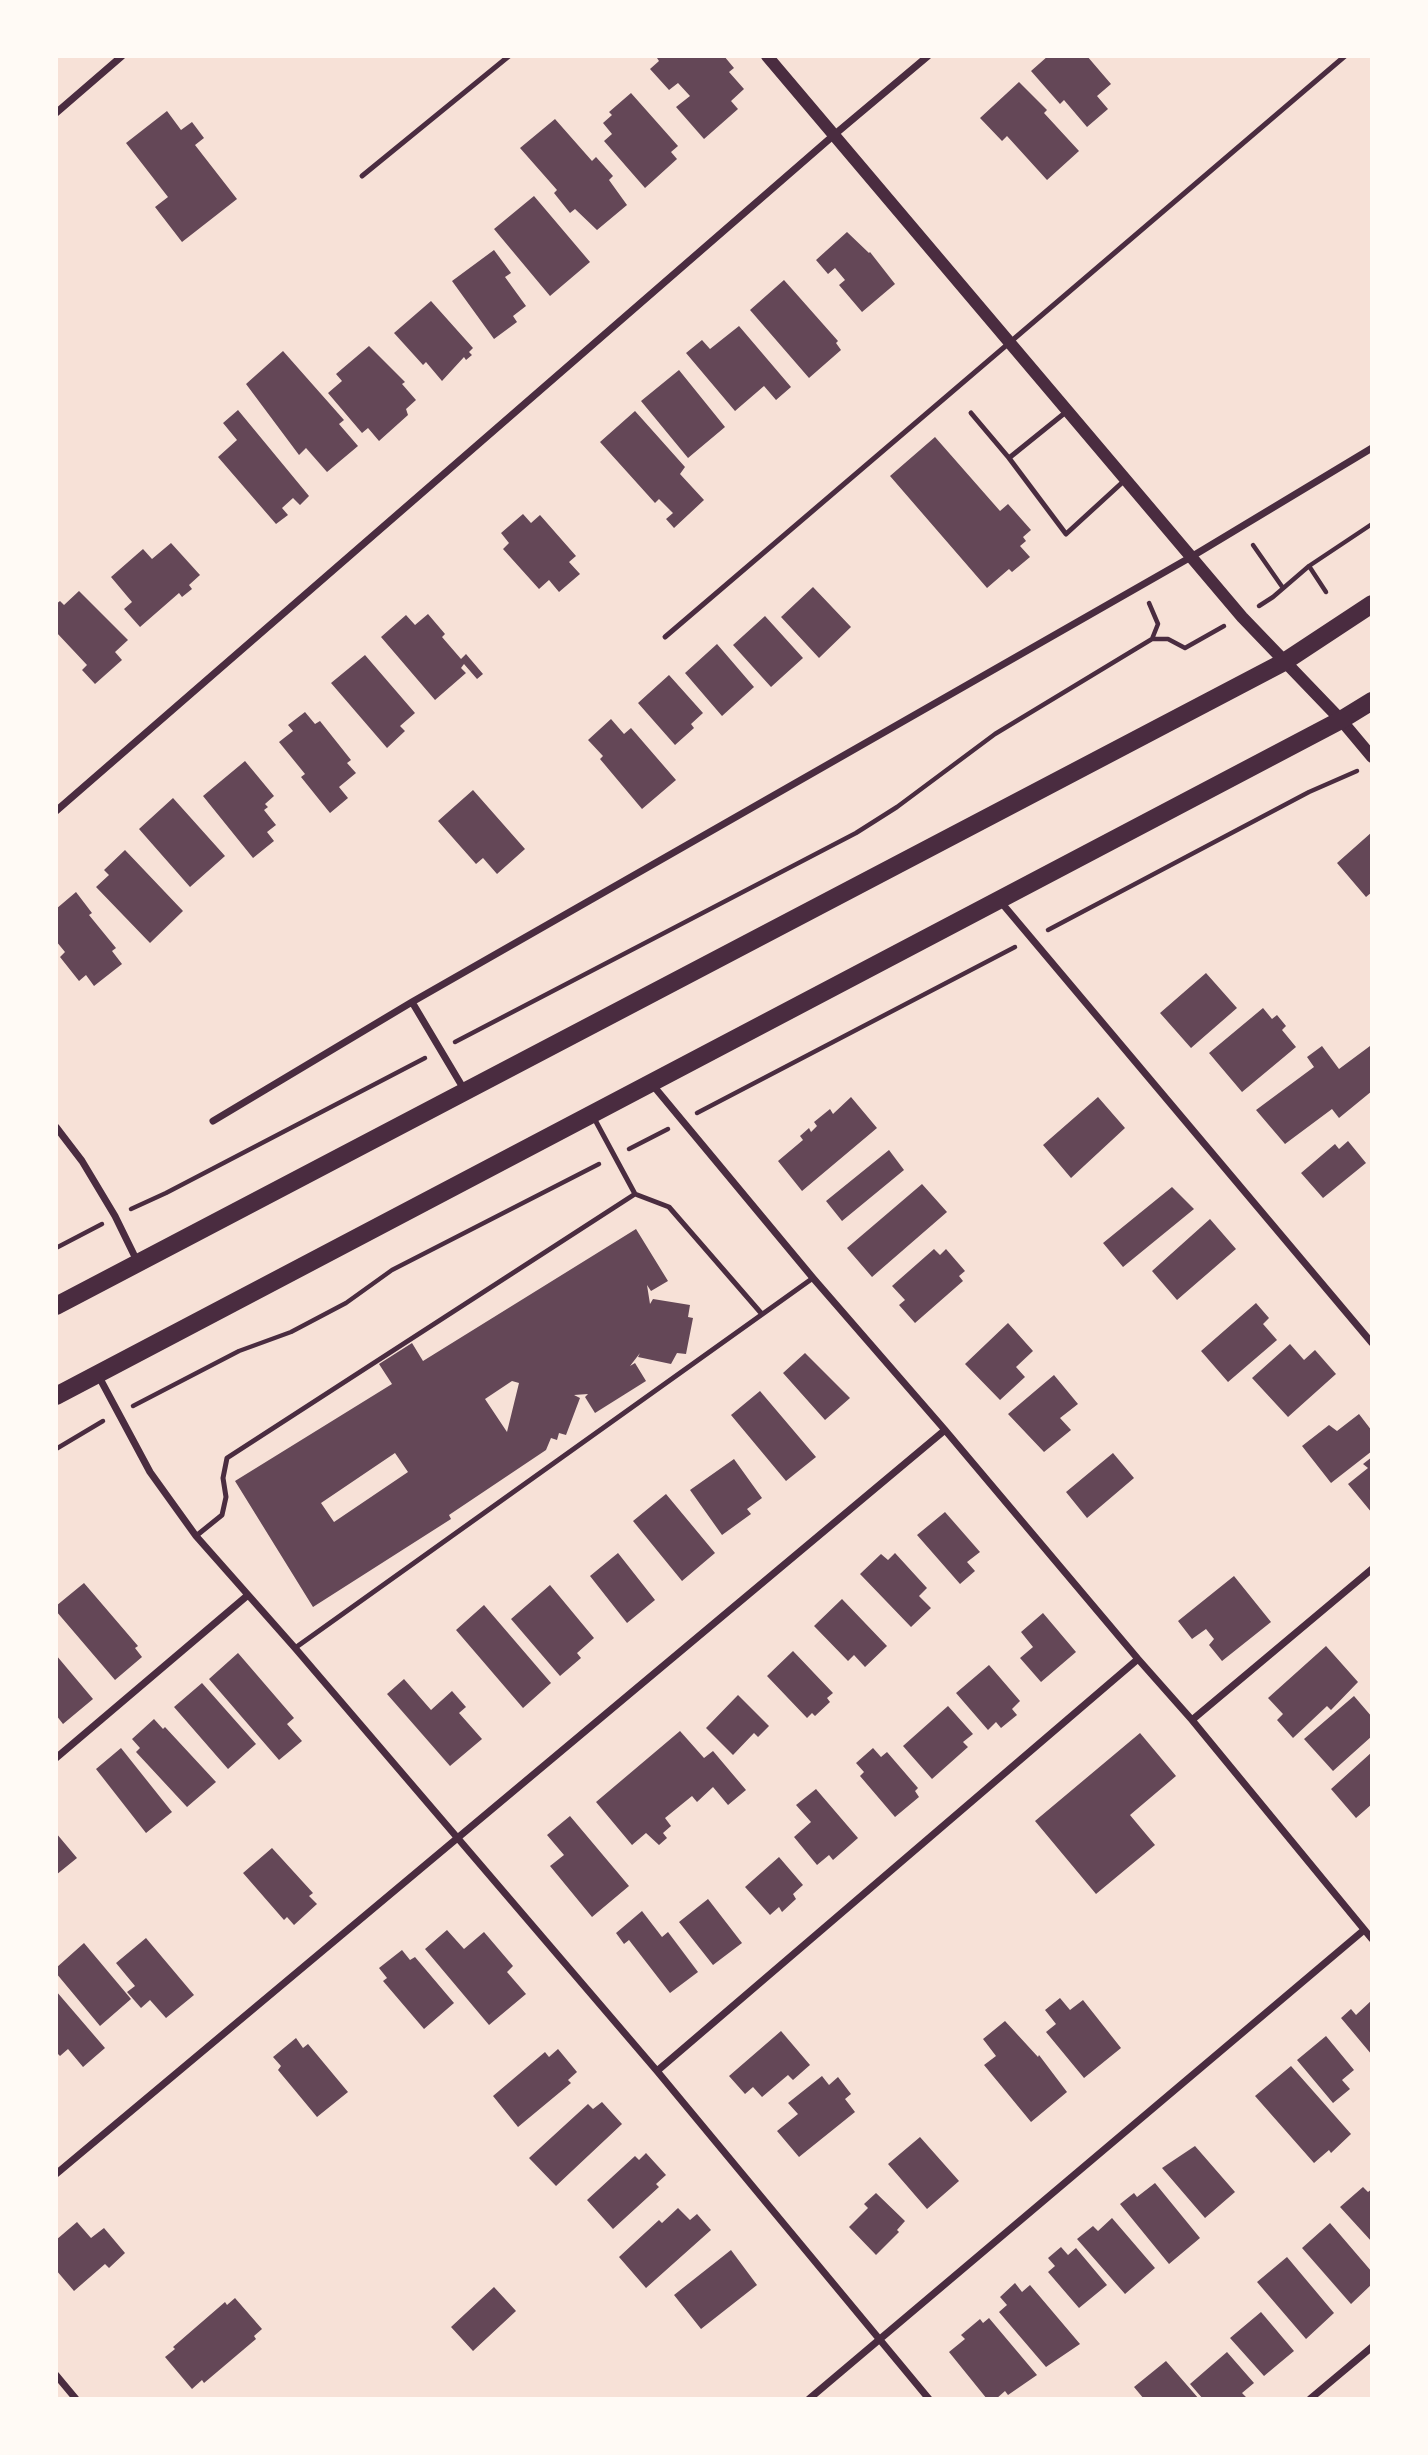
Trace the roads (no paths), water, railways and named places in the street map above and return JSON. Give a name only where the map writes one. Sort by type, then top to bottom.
[{"type":"main road","points":[[56,1306],[1284,662],[1372,604]]},
{"type":"main road","points":[[56,1396],[1372,701]]},
{"type":"street","points":[[56,113],[122,56]]},
{"type":"street","points":[[767,56],[1007,343],[1191,557],[1372,757]]},
{"type":"street","points":[[56,811],[928,56]]},
{"type":"street","points":[[213,1121],[412,1002],[1191,557],[1372,448]]},
{"type":"street","points":[[999,900],[1372,1343]]},
{"type":"street","points":[[412,1002],[466,1092]]},
{"type":"street","points":[[651,1082],[813,1278],[1192,1720],[1372,1939]]},
{"type":"street","points":[[56,1127],[82,1161],[116,1216],[138,1263]]},
{"type":"street","points":[[97,1374],[150,1472],[196,1536],[295,1647],[657,2071],[929,2399]]},
{"type":"street","points":[[56,2174],[945,1430]]},
{"type":"street","points":[[1192,1720],[1372,1569]]},
{"type":"street","points":[[56,1758],[248,1595]]},
{"type":"street","points":[[657,2071],[1138,1659]]},
{"type":"street","points":[[808,2399],[1364,1930]]},
{"type":"street","points":[[1310,2399],[1372,2347]]},
{"type":"street","points":[[56,2375],[76,2399]]},
{"type":"lane","points":[[362,176],[509,56]]},
{"type":"lane","points":[[665,636],[1345,56]]},
{"type":"lane","points":[[1009,458],[1066,412]]},
{"type":"lane","points":[[971,413],[1066,534],[1125,480]]},
{"type":"lane","points":[[591,1113],[635,1194],[669,1208],[761,1313]]},
{"type":"lane","points":[[196,1536],[222,1515],[226,1496],[223,1478],[227,1458],[635,1194]]},
{"type":"lane","points":[[295,1647],[813,1278]]}]
